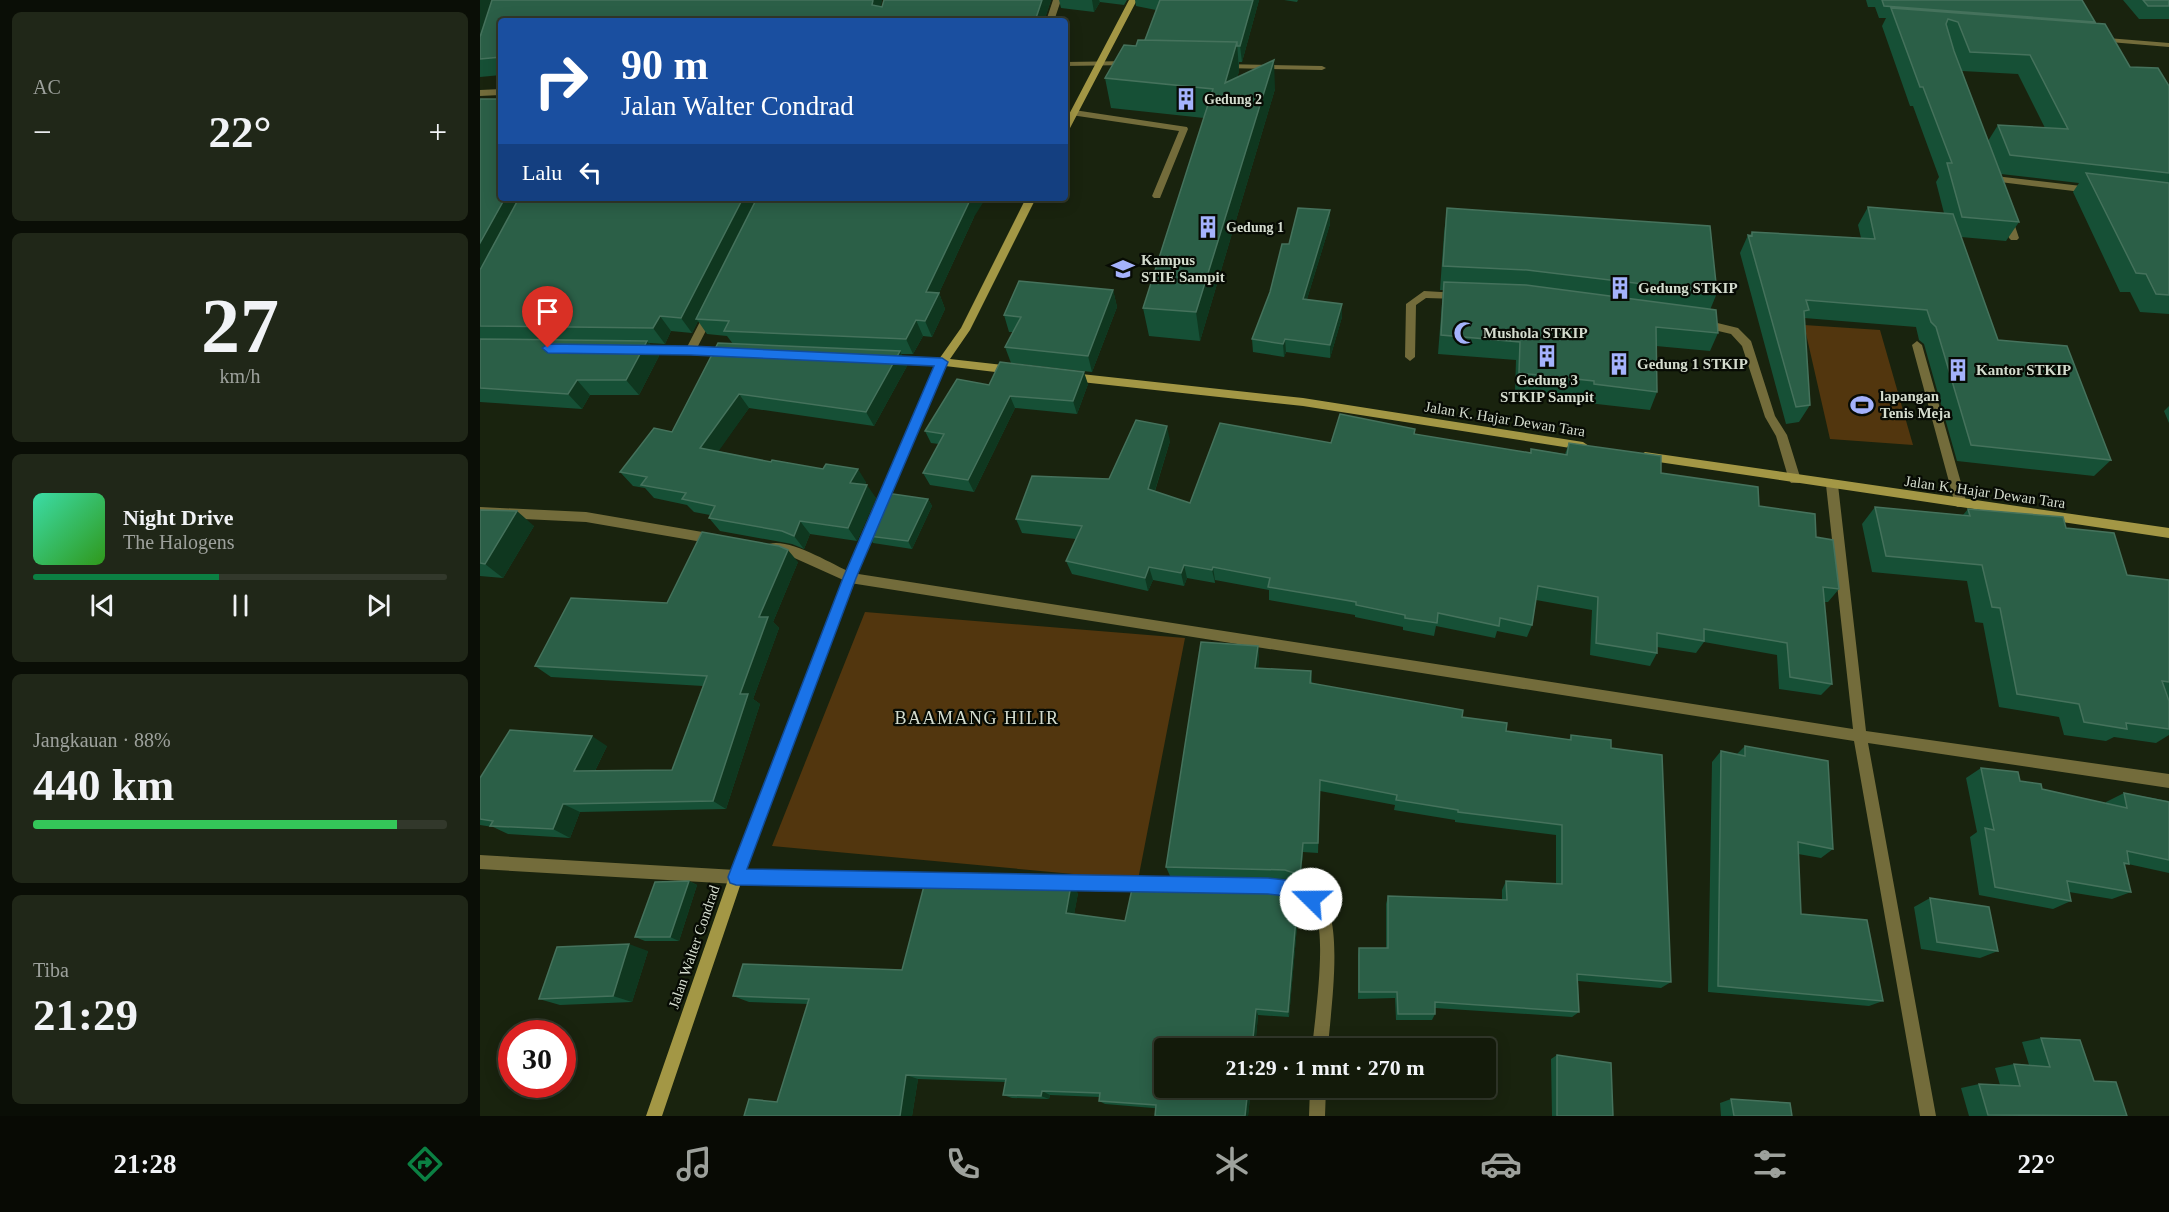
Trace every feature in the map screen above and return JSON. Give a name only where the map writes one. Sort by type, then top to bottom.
[{"type":"street","points":[[1051,18],[1057,0]]},
{"type":"street","points":[[1068,124],[1133,0]]},
{"type":"street","points":[[2088,38],[2169,45]]},
{"type":"street","points":[[1068,64],[1134,64]]},
{"type":"street","points":[[1216,65],[1322,68]]},
{"type":"street","points":[[480,93],[498,92]]},
{"type":"street","points":[[1074,113],[1184,129],[1157,196]]},
{"type":"street","points":[[1991,169],[1996,184],[2099,191]]},
{"type":"street","name":"Jalan Walter Condrad","points":[[654,1116],[736,877],[849,578],[942,362],[965,330],[1029,201]]},
{"type":"street","points":[[2005,209],[2014,238]]},
{"type":"street","points":[[1410,357],[1411,304],[1424,294],[1467,296]]},
{"type":"street","points":[[691,350],[716,300]]},
{"type":"street","points":[[1684,321],[1719,325],[1734,331],[1747,344],[1770,417],[1781,435],[1795,480]]},
{"type":"street","points":[[1917,345],[1961,504]]},
{"type":"street","points":[[626,350],[739,352]]},
{"type":"street","points":[[882,359],[942,362],[1023,371]]},
{"type":"street","name":"Jalan K. Hajar Dewan Tara","points":[[1058,375],[1303,402],[1596,448]]},
{"type":"street","name":"Jalan K. Hajar Dewan Tara","points":[[1631,454],[1795,480],[2169,533]]},
{"type":"street","points":[[1832,485],[1860,736],[1928,1116]]},
{"type":"street","points":[[480,512],[586,517],[729,541]]},
{"type":"street","points":[[761,546],[792,551],[849,578],[1860,736],[2169,781]]},
{"type":"street","points":[[480,862],[736,877],[1286,888],[1311,899],[1323,914],[1326,945],[1321,1038]]},
{"type":"street","points":[[1317,1116],[1318,1098]]},
{"type":"shaded area","name":"lapangan Tenis Meja","points":[[1804,325],[1880,330],[1913,445],[1830,439]]},
{"type":"shaded area","points":[[865,612],[1185,638],[1138,880],[772,846]]},
{"type":"building","points":[[492,0],[873,0],[872,5],[882,7],[884,0],[1042,0],[1036,18],[498,18],[498,57],[480,59],[480,37]]},
{"type":"building","points":[[1160,0],[1253,0],[1240,46],[1237,46],[1237,42],[1145,40]]},
{"type":"building","points":[[1882,0],[2082,0],[2095,22],[1884,6]]},
{"type":"building","points":[[2143,0],[2169,0],[2169,6],[2148,6]]},
{"type":"building","points":[[1891,8],[2105,24],[2130,67],[2158,68],[2169,86],[2169,173],[2010,155],[1998,125],[2068,129],[2030,55],[1970,52],[1958,22],[1948,19],[1946,24],[1954,51],[2019,222],[1962,217],[1947,163],[1952,163],[1923,87],[1920,87]]},
{"type":"building","points":[[1138,40],[1237,42],[1225,83],[1274,60],[1196,312],[1143,308],[1213,89],[1105,78],[1124,45],[1136,46]]},
{"type":"building","points":[[480,99],[498,99],[498,201],[503,201],[480,243]]},
{"type":"building","points":[[2086,173],[2169,183],[2169,295],[2156,294],[2146,274],[2136,273]]},
{"type":"building","points":[[517,201],[741,201],[681,318],[660,316],[653,328],[480,326],[480,270]]},
{"type":"building","points":[[755,201],[970,201],[926,292],[939,293],[925,321],[916,320],[906,339],[724,331],[729,321],[696,319]]},
{"type":"building","points":[[1868,207],[1953,214],[1998,340],[2067,346],[2111,460],[1971,445],[1936,327],[1931,322],[1927,310],[1806,300],[1809,310],[1804,311],[1810,405],[1796,407],[1748,235],[1752,236],[1752,232],[1875,239]]},
{"type":"building","points":[[1298,208],[1330,210],[1303,299],[1342,304],[1330,345],[1285,339],[1283,344],[1252,339],[1270,292],[1282,244],[1289,244]]},
{"type":"building","points":[[1447,208],[1710,226],[1717,293],[1527,270],[1443,266]]},
{"type":"building","points":[[1019,281],[1113,290],[1088,356],[1005,347],[1021,317],[1004,315]]},
{"type":"building","points":[[1444,282],[1526,285],[1716,310],[1718,333],[1656,327],[1657,392],[1594,384],[1594,381],[1519,373],[1520,342],[1441,335]]},
{"type":"building","points":[[480,339],[647,341],[626,380],[577,380],[568,394],[480,388]]},
{"type":"building","points":[[718,343],[900,351],[866,412],[739,394],[700,448],[771,462],[772,460],[823,469],[826,464],[858,469],[850,483],[867,485],[848,528],[800,521],[794,536],[782,531],[709,518],[715,506],[682,499],[686,493],[641,485],[647,477],[620,472],[654,428],[672,432]]},
{"type":"building","points":[[1000,362],[1084,372],[1073,401],[1010,396],[968,480],[923,473],[944,434],[925,431],[957,379],[989,385]]},
{"type":"building","points":[[1340,414],[1415,429],[1414,434],[1531,453],[1531,449],[1567,455],[1569,443],[1661,456],[1661,473],[1758,487],[1759,506],[1815,514],[1816,537],[1833,540],[1839,589],[1823,587],[1832,684],[1790,677],[1787,643],[1704,629],[1704,641],[1657,633],[1657,653],[1596,643],[1598,597],[1538,586],[1532,625],[1500,618],[1499,626],[1438,613],[1437,623],[1405,618],[1405,615],[1356,605],[1356,602],[1268,587],[1270,578],[1213,567],[1212,570],[1184,565],[1181,573],[1149,567],[1145,578],[1066,561],[1082,526],[1016,519],[1032,476],[1109,479],[1136,420],[1167,426],[1148,489],[1190,503],[1220,423],[1331,443]]},
{"type":"building","points":[[886,493],[928,499],[908,541],[868,536]]},
{"type":"building","points":[[1875,507],[1970,516],[1968,509],[2063,517],[2066,528],[2114,533],[2127,575],[2169,580],[2169,682],[2162,681],[2169,701],[2169,729],[2126,723],[2127,729],[2084,722],[2079,704],[2017,694],[2000,608],[1992,607],[1982,565],[1886,556]]},
{"type":"building","points":[[480,510],[517,511],[485,564],[480,563]]},
{"type":"building","points":[[702,532],[779,546],[788,550],[759,617],[768,617],[740,694],[748,694],[713,801],[563,804],[553,829],[490,826],[493,821],[480,819],[480,778],[510,730],[592,736],[574,771],[672,770],[707,676],[535,666],[571,598],[667,603]]},
{"type":"building","points":[[1201,642],[1258,646],[1255,668],[1311,671],[1310,683],[1463,710],[1462,717],[1507,723],[1506,731],[1571,740],[1571,735],[1611,740],[1611,748],[1662,755],[1671,982],[1577,974],[1579,1012],[1435,1002],[1435,1014],[1398,1014],[1397,992],[1359,992],[1359,948],[1388,948],[1388,896],[1507,900],[1506,881],[1562,884],[1562,825],[1458,812],[1458,810],[1396,800],[1397,795],[1320,780],[1318,843],[1303,843],[1300,875],[1285,870],[1166,867]]},
{"type":"building","points":[[1745,746],[1828,761],[1833,849],[1798,842],[1801,914],[1867,920],[1883,1001],[1718,986],[1721,751],[1745,756]]},
{"type":"building","points":[[1981,768],[2018,772],[2020,781],[2041,784],[2042,789],[2127,808],[2124,793],[2169,802],[2169,860],[2127,851],[2129,864],[2124,863],[2131,892],[2067,881],[2071,901],[1995,887],[1985,828],[1994,830]]},
{"type":"building","points":[[689,881],[670,937],[635,937],[655,882]]},
{"type":"building","points":[[925,882],[1071,885],[1066,913],[1125,921],[1132,889],[1162,892],[1163,886],[1284,889],[1298,895],[1288,1012],[1256,1009],[1253,1038],[1154,1038],[1154,1098],[1247,1098],[1245,1116],[1155,1116],[1156,1105],[1099,1101],[1100,1093],[1042,1091],[1041,1096],[1003,1095],[1006,1079],[906,1075],[900,1116],[744,1116],[749,1099],[777,1102],[809,999],[733,996],[743,964],[902,970]]},
{"type":"building","points":[[1930,898],[1989,907],[1998,951],[1937,942]]},
{"type":"building","points":[[629,944],[613,996],[539,999],[557,947]]},
{"type":"building","points":[[2041,1038],[2080,1040],[2094,1081],[2116,1082],[2127,1116],[1988,1115],[1979,1084],[2020,1086],[2014,1064],[2050,1067]]},
{"type":"building","points":[[1557,1055],[1611,1063],[1613,1116],[1557,1116]]},
{"type":"building","points":[[1731,1099],[1790,1103],[1792,1116],[1734,1116]]},
{"type":"place","name":"Gedung 2","points":[[1186,99]]},
{"type":"place","name":"Gedung 1","points":[[1208,227]]},
{"type":"place","name":"Kampus STIE Sampit","points":[[1123,269]]},
{"type":"place","name":"Gedung STKIP","points":[[1620,288]]},
{"type":"place","name":"Mushola STKIP","points":[[1465,333]]},
{"type":"place","name":"Gedung 3 STKIP Sampit","points":[[1547,356]]},
{"type":"place","name":"Gedung 1 STKIP","points":[[1619,364]]},
{"type":"place","name":"Kantor STKIP","points":[[1958,370]]},
{"type":"place","name":"lapangan Tenis Meja","points":[[1862,405]]},
{"type":"district","name":"BAAMANG HILIR","points":[[977,718]]},
{"type":"route","points":[[548,348],[691,350],[942,362],[849,578],[736,877],[1268,886],[1286,888],[1311,899]]}]
